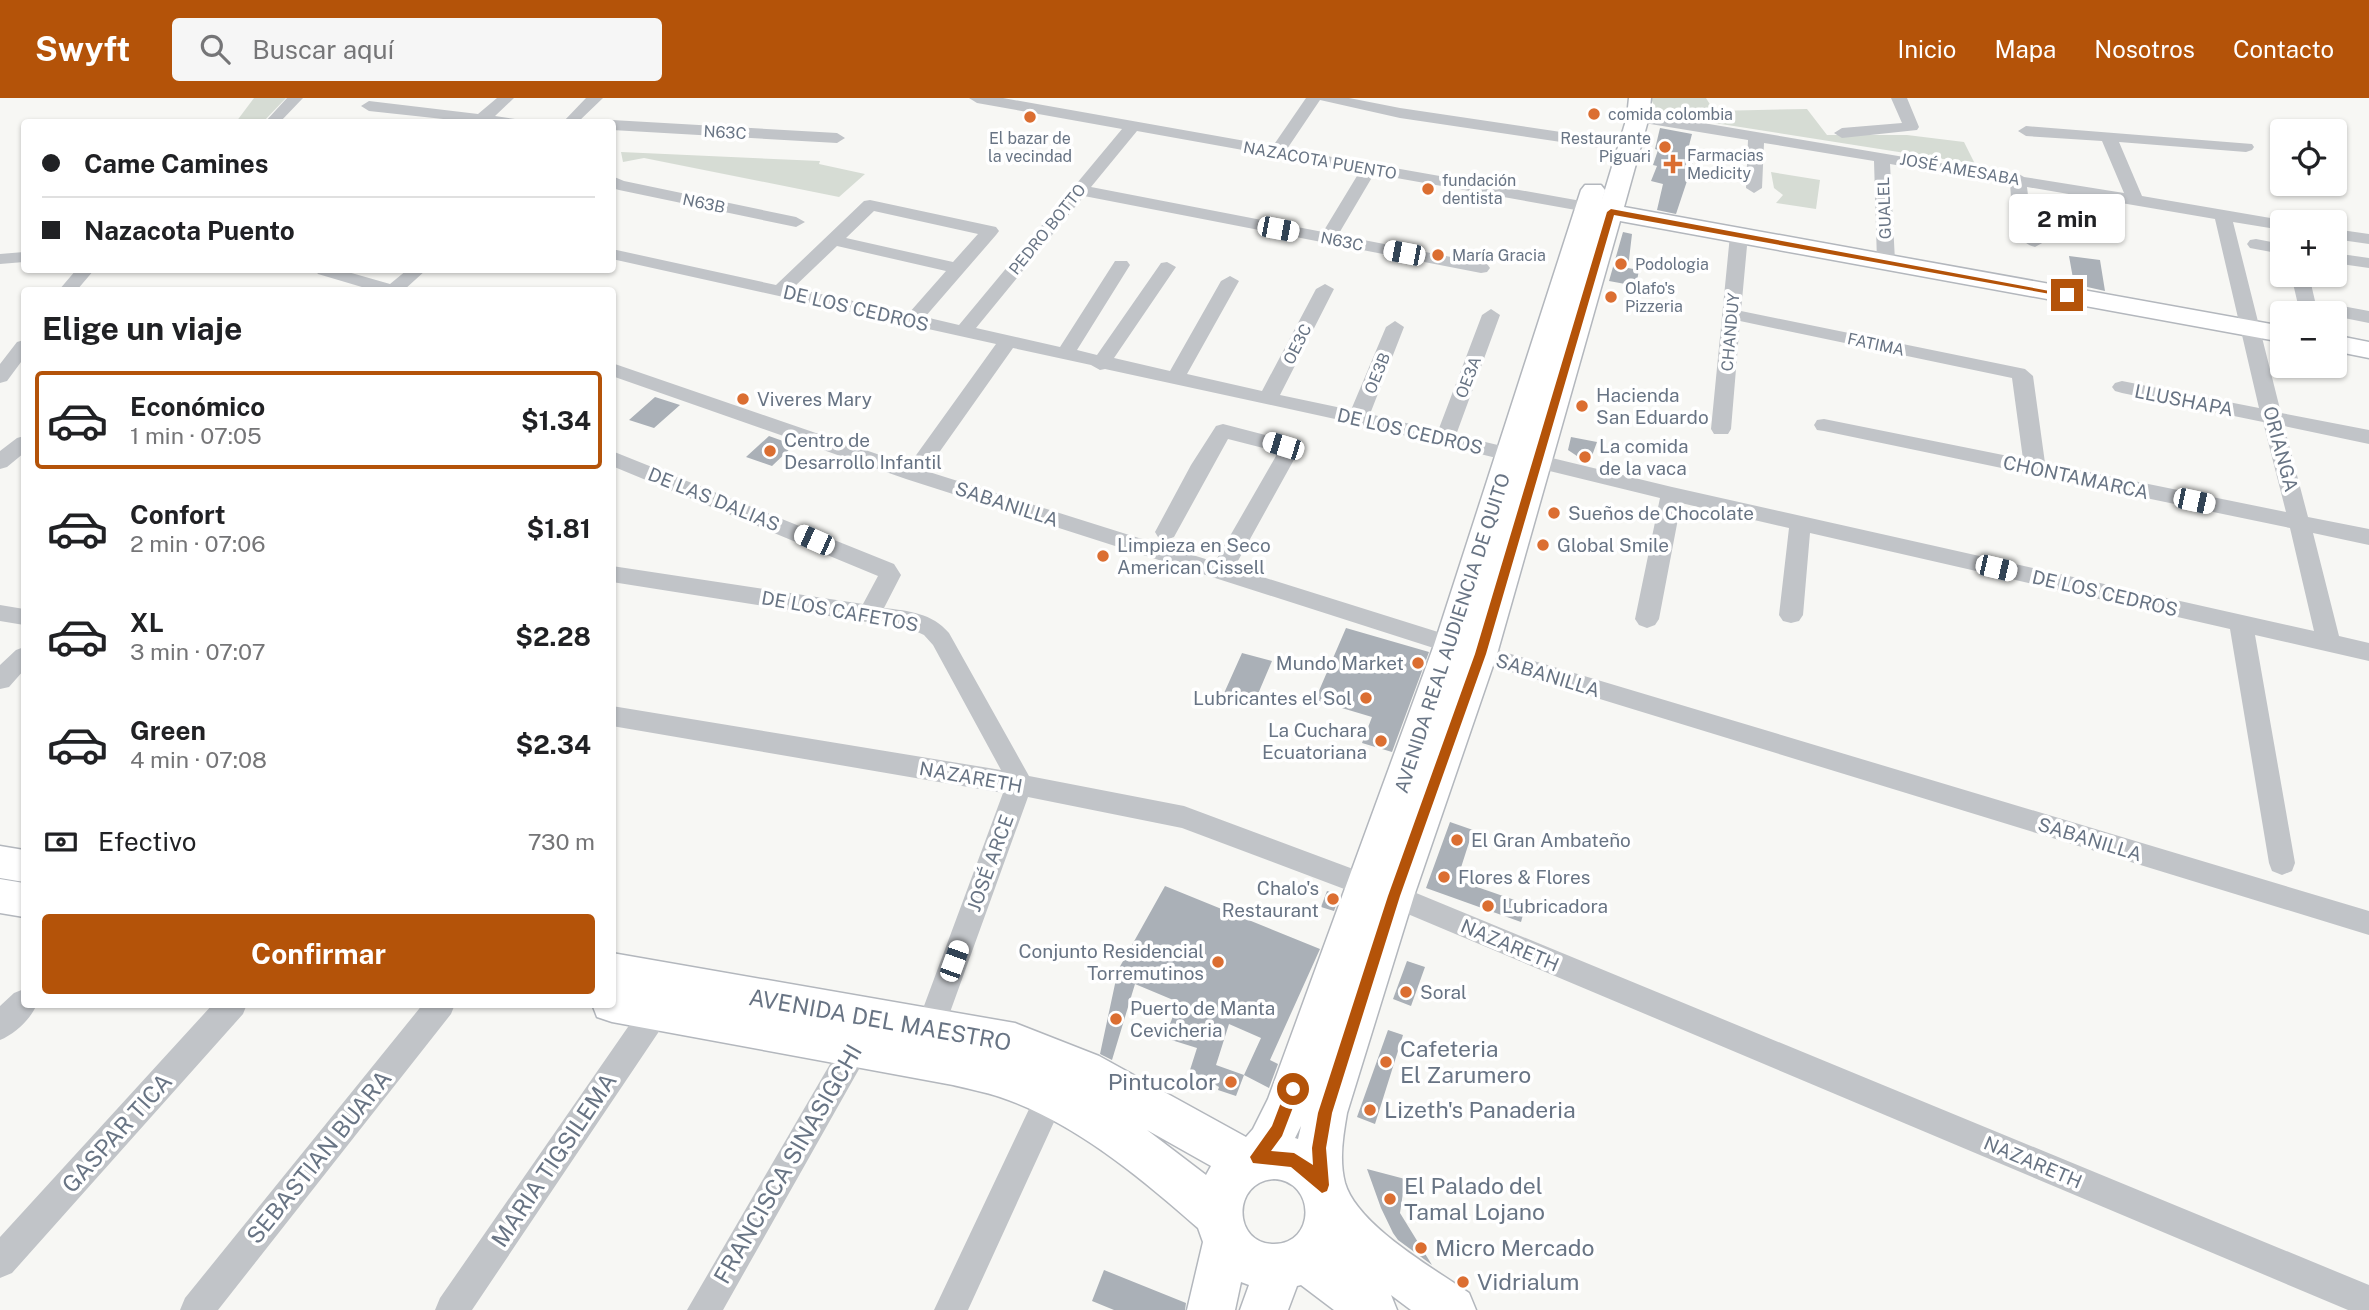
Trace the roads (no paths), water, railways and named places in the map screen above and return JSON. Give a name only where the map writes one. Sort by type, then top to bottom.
[{"type":"main road","name":"AVENIDA REAL AUDIENCIA DE QUITO","points":[[1599,209],[1608,144],[1620,116],[1620,98]]},
{"type":"main road","name":"AVENIDA REAL AUDIENCIA DE QUITO","points":[[1252,1160],[1269,1145],[1380,891],[1466,649],[1599,209],[1639,107]]},
{"type":"main road","name":"NAZACOTA PUENTO","points":[[1599,209],[2270,332]]},
{"type":"main road","points":[[2347,345],[2369,349]]},
{"type":"main road","points":[[0,862],[21,866]]},
{"type":"main road","name":"AVENIDA REAL AUDIENCIA DE QUITO","points":[[1326,1199],[1318,1167],[1321,1129],[1380,891]]},
{"type":"main road","points":[[0,896],[21,900]]},
{"type":"main road","name":"AVENIDA DEL MAESTRO","points":[[616,981],[925,1043],[1015,1043],[1084,1071],[1252,1160]]},
{"type":"main road","name":"AVENIDA DEL MAESTRO","points":[[616,982],[656,1010],[863,1032]]},
{"type":"main road","name":"AVENIDA DEL MAESTRO","points":[[925,1043],[1050,1098],[1111,1130],[1161,1166],[1223,1228]]},
{"type":"main road","points":[[1210,1310],[1223,1228],[1222,1189],[1237,1169],[1252,1160],[1294,1160],[1309,1171],[1360,1244],[1452,1310]]},
{"type":"main road","points":[[1283,1279],[1319,1247],[1327,1231],[1326,1199]]},
{"type":"main road","points":[[1223,1228],[1240,1256],[1283,1279],[1373,1310]]},
{"type":"street","points":[[275,119],[295,98]]},
{"type":"street","points":[[482,119],[506,98]]},
{"type":"street","points":[[578,119],[595,98]]},
{"type":"street","points":[[1277,152],[1314,98]]},
{"type":"street","points":[[1326,98],[1388,104],[1608,144]]},
{"type":"street","points":[[1842,133],[1911,127],[1899,98]]},
{"type":"street","name":"NAZACOTA PUENTO","points":[[989,99],[1132,127],[1599,209]]},
{"type":"street","points":[[359,119],[373,102],[469,119]]},
{"type":"street","name":"JOSÉ AMESABA","points":[[1639,107],[1756,135],[2270,223]]},
{"type":"street","name":"N63C","points":[[616,125],[837,138]]},
{"type":"street","points":[[616,142],[631,127]]},
{"type":"street","name":"PEDRO BOTTO","points":[[963,332],[1132,127]]},
{"type":"street","points":[[2026,131],[2246,147]]},
{"type":"street","points":[[1754,188],[1756,135]]},
{"type":"street","points":[[2109,138],[2135,200]]},
{"type":"street","name":"GUALEL","points":[[1882,156],[1886,261]]},
{"type":"street","points":[[1328,238],[1369,169]]},
{"type":"street","points":[[2017,178],[2024,229],[2035,242]]},
{"type":"street","name":"N63B","points":[[616,183],[796,222]]},
{"type":"street","name":"N63C","points":[[1079,190],[1481,268]]},
{"type":"street","points":[[781,290],[871,205],[990,231],[913,320]]},
{"type":"street","name":"ORIANGA","points":[[2223,216],[2248,328],[2329,643]]},
{"type":"street","name":"CHANDUY","points":[[1721,429],[1740,235]]},
{"type":"street","points":[[2347,236],[2369,239]]},
{"type":"street","points":[[834,240],[958,269]]},
{"type":"street","points":[[2256,244],[2270,247]]},
{"type":"street","name":"DE LOS CEDROS","points":[[616,255],[1100,364],[1358,418],[1672,494],[2369,652]]},
{"type":"street","points":[[0,259],[21,257]]},
{"type":"street","points":[[2347,260],[2369,263]]},
{"type":"street","points":[[1064,355],[1122,265]]},
{"type":"street","points":[[1100,364],[1167,267]]},
{"type":"street","points":[[71,287],[82,273]]},
{"type":"street","points":[[334,273],[378,287]]},
{"type":"street","points":[[397,287],[414,273]]},
{"type":"street","points":[[1175,379],[1230,281]]},
{"type":"street","name":"OE3C","points":[[1268,399],[1325,289]]},
{"type":"street","name":"FATIMA","points":[[1731,314],[2021,374],[2035,469]]},
{"type":"street","points":[[2347,314],[2369,317]]},
{"type":"street","name":"OE3A","points":[[1445,438],[1491,315]]},
{"type":"street","name":"OE3B","points":[[1358,418],[1395,327]]},
{"type":"street","points":[[913,474],[1007,343]]},
{"type":"street","points":[[0,377],[21,350]]},
{"type":"street","name":"SABANILLA","points":[[616,370],[913,474],[1221,572],[2369,923]]},
{"type":"street","name":"LLUSHAPA","points":[[2122,387],[2369,437]]},
{"type":"street","name":"CHONTAMARCA","points":[[1824,425],[2369,537]]},
{"type":"street","points":[[1166,533],[1201,465],[1224,431],[1285,447],[1286,456],[1221,572]]},
{"type":"street","points":[[0,461],[21,445]]},
{"type":"street","name":"DE LAS DALIAS","points":[[616,460],[886,570],[890,575],[888,581],[869,614]]},
{"type":"street","points":[[1647,619],[1672,494]]},
{"type":"street","points":[[1791,615],[1801,523]]},
{"type":"street","name":"DE LOS CAFETOS","points":[[616,575],[916,621],[932,629],[941,639],[1013,769],[1019,785]]},
{"type":"street","points":[[0,613],[21,616]]},
{"type":"street","points":[[2242,624],[2282,863]]},
{"type":"street","points":[[0,680],[21,659]]},
{"type":"street","name":"NAZARETH","points":[[616,717],[1019,785],[1184,817],[1380,891],[2369,1302]]},
{"type":"street","name":"JOSÉ ARCE","points":[[925,1043],[1019,785]]},
{"type":"street","points":[[0,1026],[21,1005]]},
{"type":"street","name":"GASPAR TICA","points":[[0,1261],[229,1008]]},
{"type":"street","name":"SEBASTIAN BUARA","points":[[197,1310],[439,1008]]},
{"type":"street","name":"MARIA TIGSILEMA","points":[[452,1310],[656,1010]]},
{"type":"street","name":"FRANCISCA SINASIGCHI","points":[[704,1310],[863,1032]]},
{"type":"street","points":[[951,1310],[1050,1098]]},
{"type":"place","name":"comida colombia","points":[[1594,114]]},
{"type":"place","name":"El bazar de la vecindad","points":[[1030,117]]},
{"type":"place","name":"Restaurante Piguari","points":[[1665,147]]},
{"type":"place","name":"Farmacias Medicity","points":[[1673,164]]},
{"type":"place","name":"fundación dentista","points":[[1428,189]]},
{"type":"place","name":"María Gracia","points":[[1438,255]]},
{"type":"place","name":"Podologia","points":[[1621,264]]},
{"type":"place","name":"Olafo's Pizzeria","points":[[1611,297]]},
{"type":"place","name":"Viveres Mary","points":[[743,399]]},
{"type":"place","name":"Hacienda San Eduardo","points":[[1582,406]]},
{"type":"place","name":"Centro de Desarrollo Infantil","points":[[770,451]]},
{"type":"place","name":"La comida de la vaca","points":[[1585,457]]},
{"type":"place","name":"Sueños de Chocolate","points":[[1554,513]]},
{"type":"place","name":"Global Smile","points":[[1543,545]]},
{"type":"place","name":"Limpieza en Seco American Cissell","points":[[1103,556]]},
{"type":"place","name":"Mundo Market","points":[[1418,663]]},
{"type":"place","name":"Lubricantes el Sol","points":[[1366,698]]},
{"type":"place","name":"La Cuchara Ecuatoriana","points":[[1381,741]]},
{"type":"place","name":"El Gran Ambateño","points":[[1457,840]]},
{"type":"place","name":"Flores & Flores","points":[[1444,877]]},
{"type":"place","name":"Chalo's Restaurant","points":[[1333,899]]},
{"type":"place","name":"Lubricadora","points":[[1488,906]]},
{"type":"place","name":"Conjunto Residencial Torremutinos","points":[[1218,962]]},
{"type":"place","name":"Soral","points":[[1406,992]]},
{"type":"place","name":"Puerto de Manta Cevicheria","points":[[1116,1019]]},
{"type":"place","name":"Cafeteria El Zarumero","points":[[1386,1062]]},
{"type":"place","name":"Pintucolor","points":[[1231,1082]]},
{"type":"place","name":"Lizeth's Panaderia","points":[[1370,1110]]},
{"type":"place","name":"El Palado del Tamal Lojano","points":[[1390,1199]]},
{"type":"place","name":"Micro Mercado","points":[[1421,1248]]},
{"type":"place","name":"Vidrialum","points":[[1463,1282]]}]
